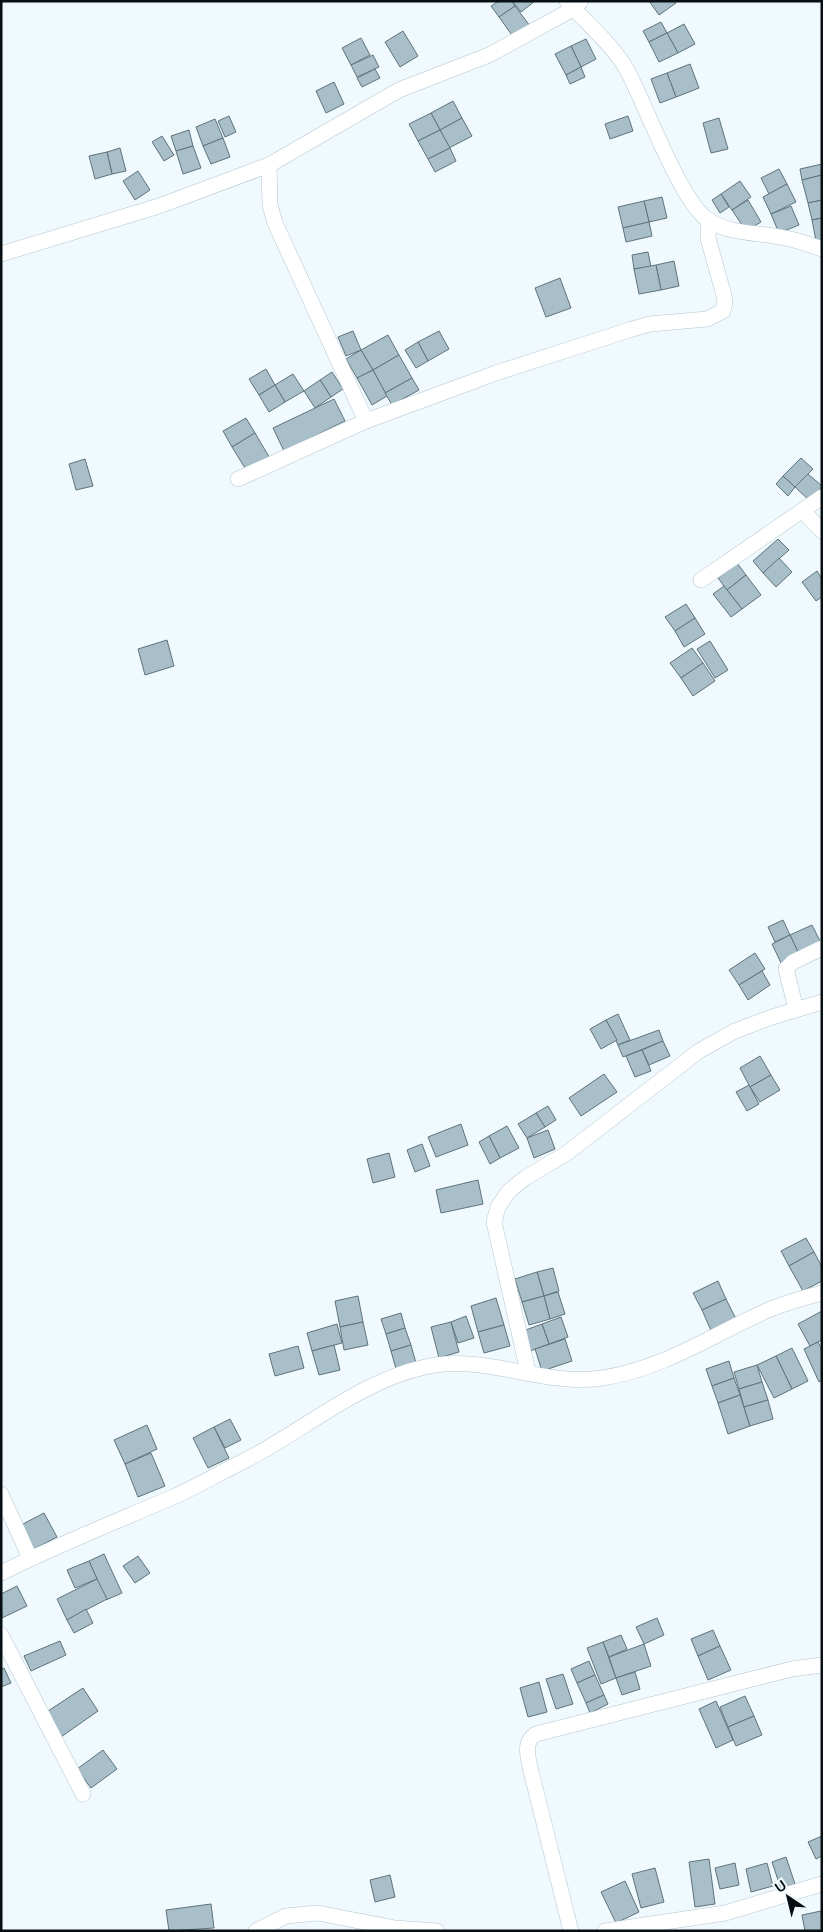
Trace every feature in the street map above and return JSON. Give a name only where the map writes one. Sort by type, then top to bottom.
[{"type":"street","points":[[1,254],[159,206],[269,164],[399,90],[489,55],[574,4],[627,70],[680,180],[699,212],[709,220],[749,234],[785,238],[822,249]]},
{"type":"street","points":[[269,164],[270,205],[275,223],[366,421]]},
{"type":"street","points":[[238,479],[366,421],[496,373],[650,324],[707,319],[718,315],[723,311],[725,302],[710,253],[709,220]]},
{"type":"street","points":[[702,580],[822,496]]},
{"type":"street","points":[[802,511],[822,531]]},
{"type":"street","points":[[796,1009],[786,969],[793,962],[822,948]]},
{"type":"street","points":[[528,1372],[494,1222],[498,1207],[509,1190],[574,1147],[699,1052],[734,1031],[822,1002]]},
{"type":"street","points":[[1,1573],[30,1558],[175,1496],[272,1446],[386,1379],[426,1366],[469,1363],[562,1378],[599,1379],[633,1373],[691,1348],[766,1311],[822,1293]]},
{"type":"street","points":[[1,1494],[30,1558]]},
{"type":"street","points":[[1,1634],[83,1794]]},
{"type":"street","points":[[571,1931],[529,1763],[527,1752],[531,1737],[536,1734],[619,1712],[792,1669],[822,1665]]},
{"type":"street","points":[[606,1931],[725,1912],[822,1884]]},
{"type":"street","points":[[256,1931],[286,1916],[318,1913],[396,1928],[437,1931]]},
{"type":"building","points":[[499,1],[512,1],[515,6],[499,17],[491,6]]},
{"type":"building","points":[[512,1],[535,1],[521,12]]},
{"type":"building","points":[[649,1],[674,1],[676,3],[659,15]]},
{"type":"building","points":[[515,6],[530,26],[514,38],[499,17]]},
{"type":"building","points":[[661,22],[667,33],[649,42],[643,31]]},
{"type":"building","points":[[684,24],[695,44],[678,53],[667,33]]},
{"type":"building","points":[[403,31],[418,56],[400,67],[385,42]]},
{"type":"building","points":[[667,33],[678,53],[659,62],[649,42]]},
{"type":"building","points":[[361,38],[370,55],[351,65],[342,48]]},
{"type":"building","points":[[586,39],[596,59],[581,67],[571,46]]},
{"type":"building","points":[[571,46],[581,67],[566,75],[555,54]]},
{"type":"building","points":[[373,55],[379,67],[357,77],[351,65]]},
{"type":"building","points":[[690,64],[699,88],[676,97],[667,73]]},
{"type":"building","points":[[581,67],[585,77],[570,84],[566,75]]},
{"type":"building","points":[[375,69],[380,78],[362,87],[357,78]]},
{"type":"building","points":[[667,73],[676,97],[660,103],[651,79]]},
{"type":"building","points":[[334,82],[344,104],[326,113],[316,91]]},
{"type":"building","points":[[453,101],[462,118],[440,130],[431,113]]},
{"type":"building","points":[[431,113],[440,130],[418,141],[409,124]]},
{"type":"building","points":[[229,116],[236,132],[225,137],[218,121]]},
{"type":"building","points":[[628,116],[633,131],[610,139],[605,124]]},
{"type":"building","points":[[462,118],[472,136],[449,148],[440,130]]},
{"type":"building","points":[[719,118],[728,149],[711,153],[703,123]]},
{"type":"building","points":[[215,119],[223,138],[203,146],[196,127]]},
{"type":"building","points":[[189,130],[193,146],[176,151],[171,136]]},
{"type":"building","points":[[440,130],[450,148],[428,159],[418,141]]},
{"type":"building","points":[[162,136],[174,155],[164,161],[152,142]]},
{"type":"building","points":[[223,138],[230,157],[211,164],[203,146]]},
{"type":"building","points":[[193,146],[201,168],[183,174],[176,151]]},
{"type":"building","points":[[120,148],[126,171],[112,174],[107,152]]},
{"type":"building","points":[[450,148],[456,161],[435,172],[428,159]]},
{"type":"building","points":[[107,152],[112,174],[95,179],[89,156]]},
{"type":"building","points":[[822,164],[822,175],[802,180],[800,169]]},
{"type":"building","points":[[779,169],[787,184],[769,194],[761,178]]},
{"type":"building","points":[[138,171],[150,190],[135,200],[123,181]]},
{"type":"building","points":[[822,175],[822,200],[808,203],[802,180]]},
{"type":"building","points":[[740,181],[751,197],[732,210],[721,194]]},
{"type":"building","points":[[787,184],[796,202],[771,214],[763,197]]},
{"type":"building","points":[[721,194],[729,207],[720,213],[712,200]]},
{"type":"building","points":[[662,197],[667,218],[649,222],[644,201]]},
{"type":"building","points":[[748,200],[761,222],[746,231],[732,210]]},
{"type":"building","points":[[822,200],[822,218],[812,220],[808,203]]},
{"type":"building","points":[[644,201],[649,222],[623,228],[618,207]]},
{"type":"building","points":[[791,206],[799,225],[779,233],[771,214]]},
{"type":"building","points":[[822,218],[822,245],[817,246],[812,220]]},
{"type":"building","points":[[649,222],[652,236],[626,242],[623,228]]},
{"type":"building","points":[[648,252],[651,267],[634,269],[632,255]]},
{"type":"building","points":[[674,261],[679,286],[661,290],[656,265]]},
{"type":"building","points":[[656,265],[661,290],[639,294],[634,269]]},
{"type":"building","points":[[560,278],[571,308],[546,317],[535,288]]},
{"type":"building","points":[[353,331],[361,350],[346,356],[338,337]]},
{"type":"building","points":[[439,331],[449,349],[428,361],[418,342]]},
{"type":"building","points":[[388,335],[399,355],[373,370],[361,350]]},
{"type":"building","points":[[418,342],[428,361],[416,368],[405,350]]},
{"type":"building","points":[[361,350],[373,370],[357,378],[346,359]]},
{"type":"building","points":[[399,355],[412,378],[385,393],[373,370]]},
{"type":"building","points":[[266,369],[275,385],[259,395],[249,379]]},
{"type":"building","points":[[373,370],[387,396],[372,405],[357,378]]},
{"type":"building","points":[[332,372],[343,389],[331,397],[320,380]]},
{"type":"building","points":[[293,374],[304,391],[285,402],[275,385]]},
{"type":"building","points":[[412,378],[419,390],[392,405],[385,393]]},
{"type":"building","points":[[320,380],[331,397],[315,408],[304,391]]},
{"type":"building","points":[[275,385],[285,402],[269,412],[259,395]]},
{"type":"building","points":[[334,399],[345,421],[284,451],[273,428]]},
{"type":"building","points":[[246,418],[255,433],[232,447],[223,431]]},
{"type":"building","points":[[255,433],[271,460],[248,473],[232,447]]},
{"type":"building","points":[[801,458],[813,469],[795,487],[783,476]]},
{"type":"building","points":[[85,459],[93,486],[76,490],[69,464]]},
{"type":"building","points":[[808,474],[822,486],[810,501],[795,487]]},
{"type":"building","points":[[783,476],[795,487],[788,496],[776,484]]},
{"type":"building","points":[[778,539],[789,550],[763,573],[753,561]]},
{"type":"building","points":[[779,558],[792,572],[776,587],[763,573]]},
{"type":"building","points":[[737,563],[746,575],[727,590],[718,578]]},
{"type":"building","points":[[817,571],[822,579],[822,597],[816,601],[802,582]]},
{"type":"building","points":[[746,575],[761,595],[742,609],[727,590]]},
{"type":"building","points":[[724,586],[742,609],[731,617],[713,594]]},
{"type":"building","points":[[686,604],[695,618],[675,631],[665,617]]},
{"type":"building","points":[[695,618],[705,634],[684,647],[675,631]]},
{"type":"building","points":[[167,640],[174,666],[145,675],[138,649]]},
{"type":"building","points":[[710,641],[728,670],[715,678],[697,649]]},
{"type":"building","points":[[692,648],[703,663],[681,678],[670,663]]},
{"type":"building","points":[[703,663],[715,681],[693,696],[681,678]]},
{"type":"building","points":[[783,920],[790,935],[775,942],[768,927]]},
{"type":"building","points":[[812,925],[822,945],[800,956],[790,935]]},
{"type":"building","points":[[790,935],[800,956],[782,965],[772,944]]},
{"type":"building","points":[[755,953],[765,969],[739,985],[729,970]]},
{"type":"building","points":[[762,971],[770,985],[748,1000],[739,985]]},
{"type":"building","points":[[618,1014],[630,1040],[618,1045],[606,1020]]},
{"type":"building","points":[[606,1020],[617,1040],[601,1049],[590,1029]]},
{"type":"building","points":[[659,1030],[663,1041],[623,1057],[618,1045]]},
{"type":"building","points":[[663,1041],[670,1056],[649,1065],[642,1050]]},
{"type":"building","points":[[642,1050],[651,1071],[635,1077],[626,1056]]},
{"type":"building","points":[[760,1056],[771,1075],[750,1087],[740,1068]]},
{"type":"building","points":[[604,1074],[617,1092],[581,1116],[569,1098]]},
{"type":"building","points":[[771,1075],[780,1090],[760,1102],[750,1087]]},
{"type":"building","points":[[749,1085],[759,1104],[747,1111],[736,1092]]},
{"type":"building","points":[[548,1106],[556,1120],[545,1127],[536,1113]]},
{"type":"building","points":[[536,1113],[545,1127],[527,1138],[518,1124]]},
{"type":"building","points":[[461,1124],[468,1145],[436,1157],[428,1137]]},
{"type":"building","points":[[507,1126],[519,1148],[500,1158],[489,1136]]},
{"type":"building","points":[[548,1130],[555,1149],[534,1158],[527,1138]]},
{"type":"building","points":[[489,1136],[500,1158],[490,1164],[479,1142]]},
{"type":"building","points":[[422,1144],[430,1166],[415,1172],[407,1150]]},
{"type":"building","points":[[389,1153],[395,1177],[373,1183],[367,1159]]},
{"type":"building","points":[[478,1180],[483,1204],[441,1213],[436,1190]]},
{"type":"building","points":[[806,1238],[814,1252],[789,1266],[781,1251]]},
{"type":"building","points":[[814,1252],[822,1267],[822,1281],[803,1291],[789,1266]]},
{"type":"building","points":[[553,1268],[559,1291],[544,1296],[537,1272]]},
{"type":"building","points":[[537,1272],[544,1296],[522,1302],[515,1279]]},
{"type":"building","points":[[718,1281],[726,1299],[702,1310],[693,1293]]},
{"type":"building","points":[[558,1292],[565,1314],[550,1319],[544,1296]]},
{"type":"building","points":[[358,1296],[363,1322],[340,1327],[335,1301]]},
{"type":"building","points":[[544,1296],[550,1319],[529,1325],[522,1302]]},
{"type":"building","points":[[496,1298],[504,1325],[478,1332],[471,1306]]},
{"type":"building","points":[[726,1299],[738,1323],[713,1335],[702,1310]]},
{"type":"building","points":[[822,1311],[822,1340],[810,1346],[798,1324]]},
{"type":"building","points":[[401,1313],[405,1328],[386,1334],[381,1319]]},
{"type":"building","points":[[466,1316],[474,1338],[458,1343],[451,1322]]},
{"type":"building","points":[[561,1317],[568,1337],[549,1344],[542,1324]]},
{"type":"building","points":[[363,1322],[368,1345],[344,1350],[340,1327]]},
{"type":"building","points":[[451,1322],[459,1352],[439,1358],[431,1327]]},
{"type":"building","points":[[337,1324],[342,1343],[312,1351],[307,1333]]},
{"type":"building","points":[[542,1324],[549,1344],[530,1351],[523,1331]]},
{"type":"building","points":[[504,1325],[510,1346],[484,1353],[478,1332]]},
{"type":"building","points":[[405,1328],[411,1345],[391,1351],[386,1334]]},
{"type":"building","points":[[565,1339],[572,1361],[542,1371],[535,1349]]},
{"type":"building","points":[[818,1342],[822,1350],[822,1380],[819,1382],[804,1349]]},
{"type":"building","points":[[334,1345],[340,1370],[319,1375],[312,1351]]},
{"type":"building","points":[[411,1345],[416,1363],[396,1369],[391,1351]]},
{"type":"building","points":[[298,1346],[304,1368],[275,1376],[269,1354]]},
{"type":"building","points":[[792,1348],[808,1381],[792,1389],[776,1356]]},
{"type":"building","points":[[776,1356],[792,1389],[774,1398],[757,1365]]},
{"type":"building","points":[[729,1361],[734,1378],[712,1386],[706,1369]]},
{"type":"building","points":[[757,1365],[762,1382],[739,1389],[734,1372]]},
{"type":"building","points":[[734,1378],[740,1395],[718,1403],[712,1386]]},
{"type":"building","points":[[762,1382],[768,1400],[744,1407],[739,1389]]},
{"type":"building","points":[[740,1395],[750,1426],[728,1434],[718,1403]]},
{"type":"building","points":[[768,1400],[773,1419],[750,1426],[744,1407]]},
{"type":"building","points":[[230,1419],[241,1440],[225,1448],[214,1427]]},
{"type":"building","points":[[147,1425],[157,1449],[125,1464],[114,1440]]},
{"type":"building","points":[[214,1427],[229,1458],[208,1468],[193,1438]]},
{"type":"building","points":[[151,1453],[165,1486],[138,1497],[125,1464]]},
{"type":"building","points":[[44,1513],[57,1537],[34,1549],[21,1525]]},
{"type":"building","points":[[104,1554],[122,1593],[106,1600],[89,1561]]},
{"type":"building","points":[[138,1556],[150,1573],[135,1583],[123,1566]]},
{"type":"building","points":[[89,1561],[97,1579],[75,1588],[67,1570]]},
{"type":"building","points":[[97,1579],[107,1599],[67,1620],[57,1599]]},
{"type":"building","points":[[17,1586],[27,1606],[2,1618],[1,1594]]},
{"type":"building","points":[[86,1609],[93,1623],[74,1633],[67,1620]]},
{"type":"building","points":[[657,1618],[664,1635],[644,1644],[636,1627]]},
{"type":"building","points":[[713,1630],[720,1646],[698,1656],[691,1639]]},
{"type":"building","points":[[621,1635],[627,1649],[609,1657],[603,1642]]},
{"type":"building","points":[[60,1641],[66,1655],[31,1671],[24,1656]]},
{"type":"building","points":[[603,1642],[616,1678],[601,1684],[587,1648]]},
{"type":"building","points":[[644,1644],[651,1666],[616,1678],[609,1657]]},
{"type":"building","points":[[720,1646],[731,1670],[708,1680],[698,1656]]},
{"type":"building","points":[[589,1661],[595,1675],[577,1683],[571,1669]]},
{"type":"building","points":[[4,1668],[11,1683],[1,1687],[1,1669]]},
{"type":"building","points":[[635,1672],[640,1689],[622,1695],[616,1678]]},
{"type":"building","points":[[563,1674],[573,1704],[556,1709],[546,1679]]},
{"type":"building","points":[[595,1675],[604,1695],[586,1703],[577,1683]]},
{"type":"building","points":[[539,1682],[547,1712],[528,1717],[520,1688]]},
{"type":"building","points":[[83,1688],[98,1711],[61,1737],[45,1713]]},
{"type":"building","points":[[604,1695],[608,1704],[590,1713],[586,1703]]},
{"type":"building","points":[[745,1696],[754,1716],[728,1727],[720,1707]]},
{"type":"building","points":[[716,1701],[733,1740],[716,1748],[699,1709]]},
{"type":"building","points":[[754,1716],[762,1735],[736,1746],[728,1727]]},
{"type":"building","points":[[103,1750],[117,1769],[91,1788],[77,1769]]},
{"type":"building","points":[[822,1836],[822,1856],[816,1859],[808,1842]]},
{"type":"building","points":[[786,1857],[795,1884],[781,1889],[772,1862]]},
{"type":"building","points":[[709,1859],[715,1904],[695,1907],[689,1862]]},
{"type":"building","points":[[735,1863],[739,1885],[720,1889],[715,1868]]},
{"type":"building","points":[[767,1863],[773,1886],[751,1892],[746,1869]]},
{"type":"building","points":[[655,1868],[664,1902],[641,1908],[632,1874]]},
{"type":"building","points":[[390,1875],[395,1897],[375,1902],[370,1880]]},
{"type":"building","points":[[625,1881],[639,1912],[616,1923],[601,1892]]},
{"type":"building","points":[[211,1904],[214,1928],[169,1931],[166,1910]]},
{"type":"building","points":[[821,1911],[822,1931],[805,1931],[802,1915]]}]
